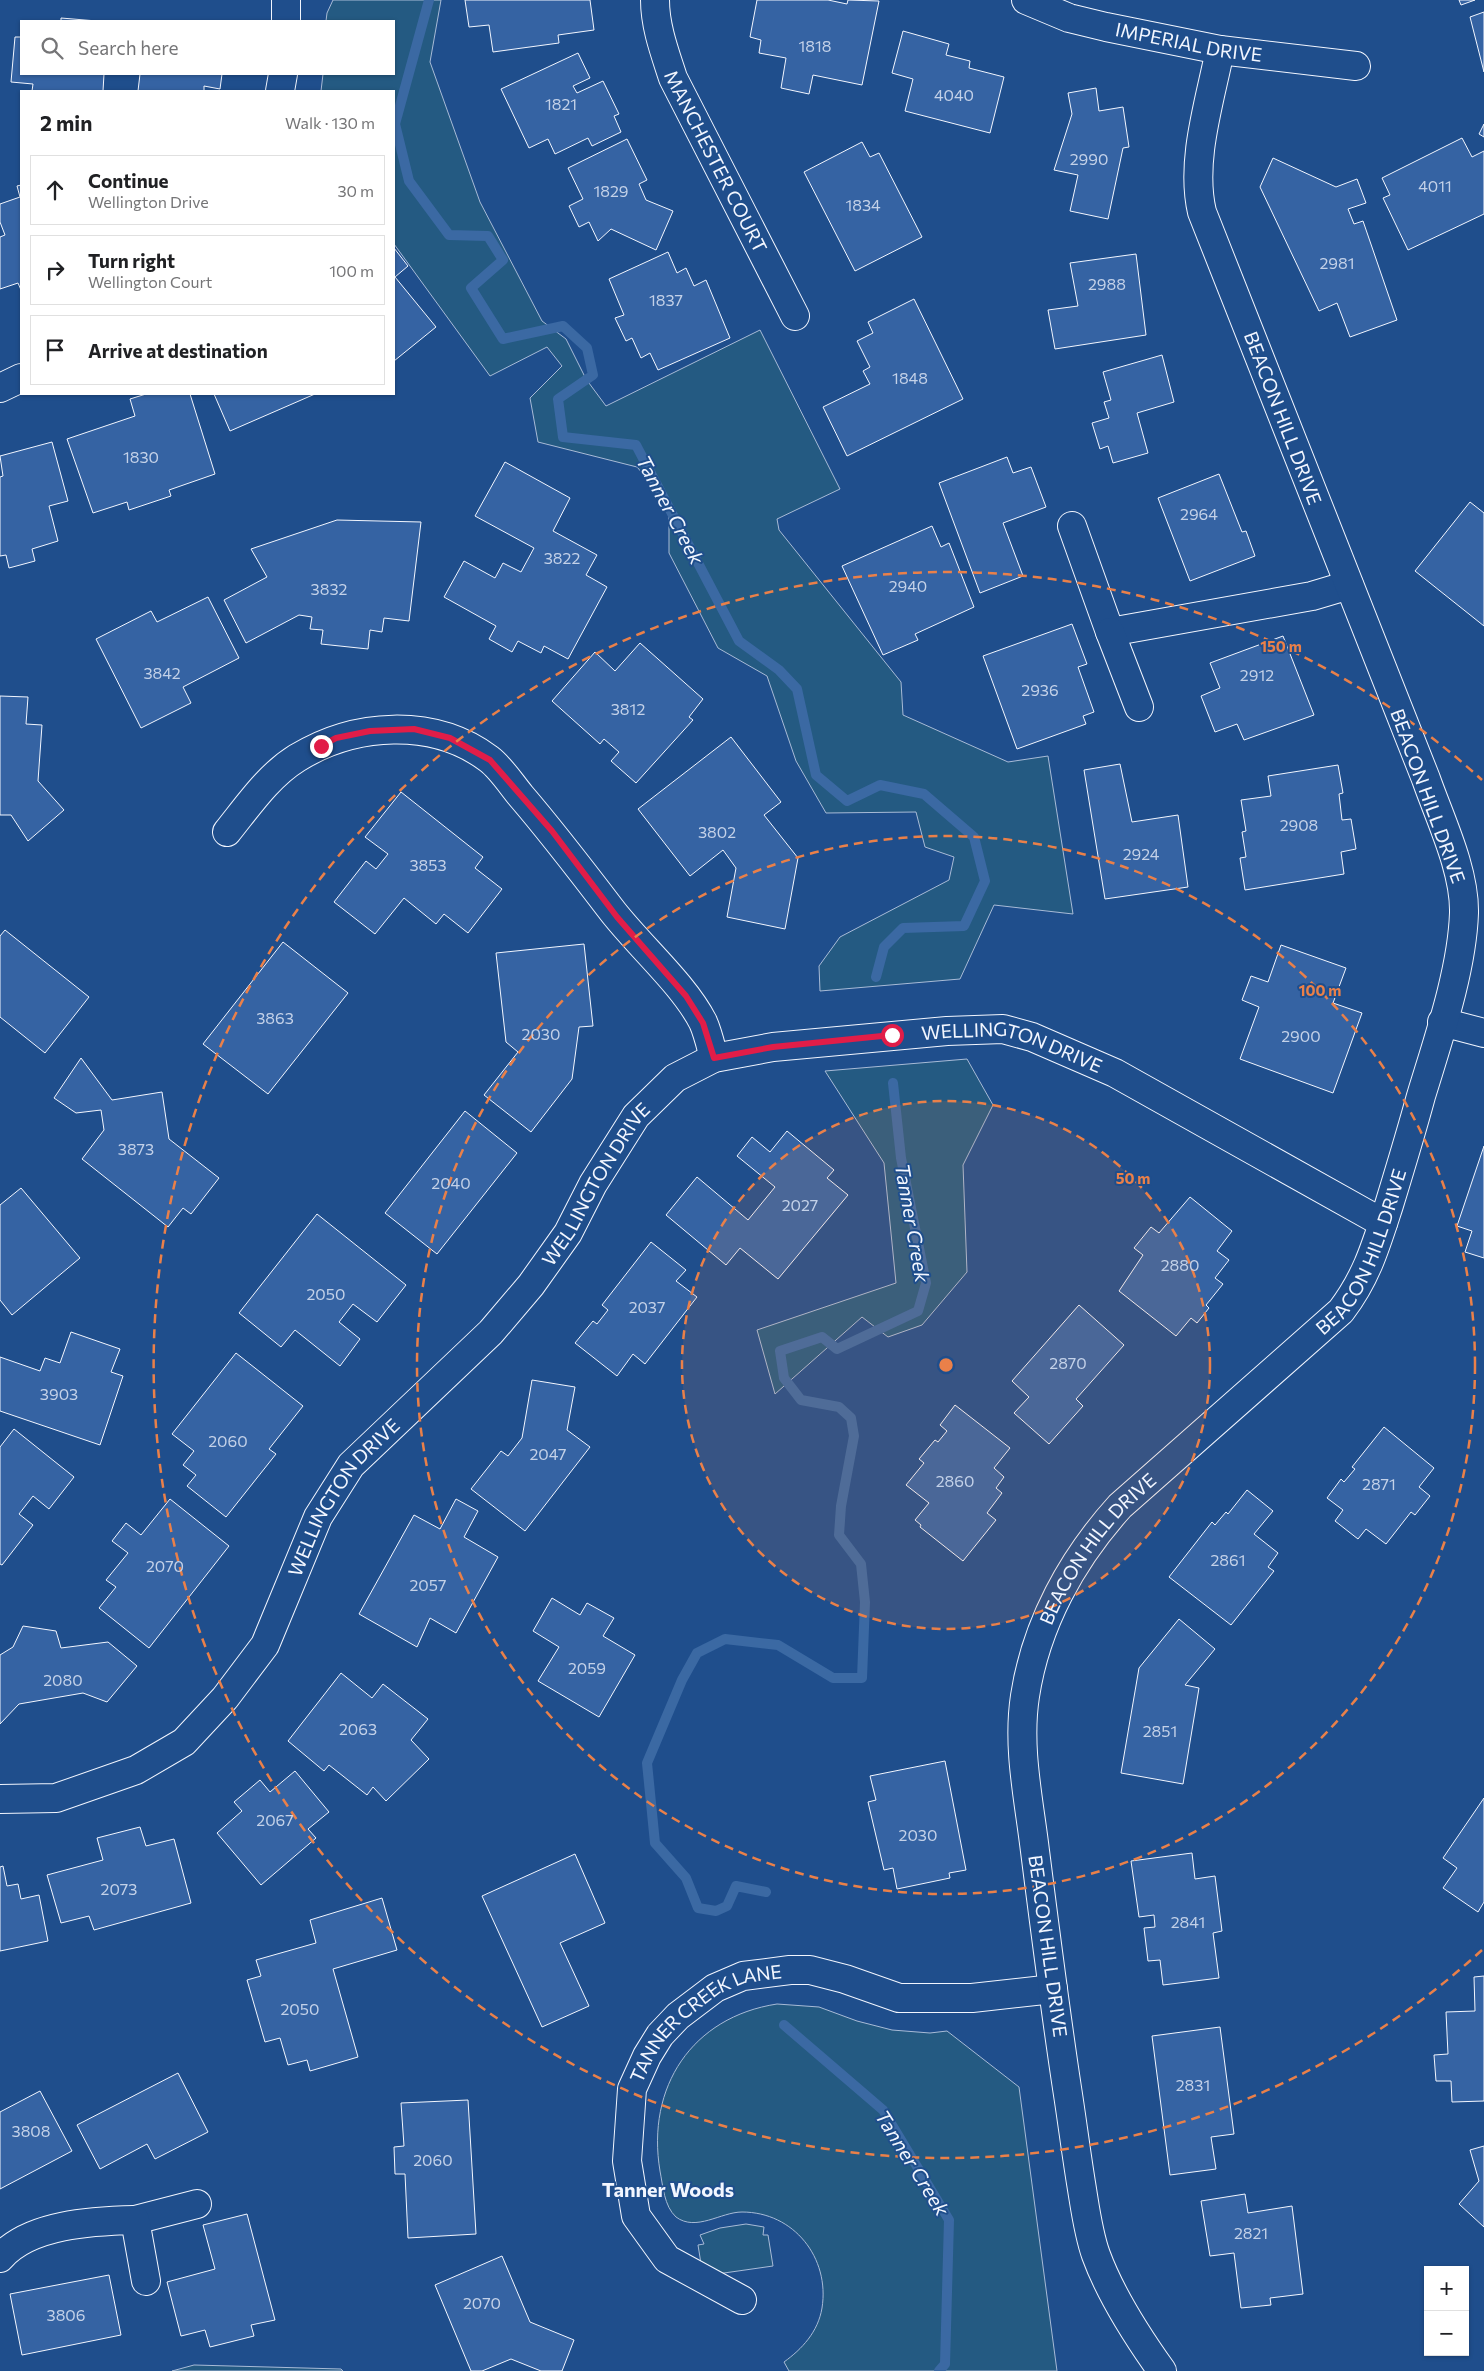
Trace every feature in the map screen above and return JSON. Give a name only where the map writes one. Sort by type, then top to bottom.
[{"type":"street","points":[[286,0],[286,20]]},
{"type":"street","name":"MANCHESTER COURT","points":[[655,0],[655,13],[662,44],[673,78],[795,316]]},
{"type":"street","name":"IMPERIAL DRIVE","points":[[1026,0],[1069,18],[1220,50],[1356,66]]},
{"type":"street","name":"BEACON HILL DRIVE","points":[[1162,2371],[1107,2280],[1096,2254],[1087,2219],[1053,1989],[1024,1765],[1022,1717],[1032,1667],[1056,1598],[1082,1553],[1120,1506],[1341,1311],[1356,1291],[1368,1268],[1383,1223],[1442,1022],[1459,951],[1464,912],[1462,888],[1455,861],[1426,779],[1202,212],[1198,192],[1199,162],[1220,50]]},
{"type":"street","points":[[280,90],[283,75]]},
{"type":"street","points":[[0,388],[20,378]]},
{"type":"street","points":[[1072,526],[1139,707]]},
{"type":"street","points":[[1110,632],[1312,596],[1349,584]]},
{"type":"street","points":[[227,832],[262,788],[289,764],[336,738],[370,731],[414,729],[450,738],[490,760],[552,831],[617,917],[686,996],[703,1023],[714,1058]]},
{"type":"street","points":[[1442,1022],[1484,1033]]},
{"type":"street","name":"WELLINGTON DRIVE","points":[[0,1800],[56,1798],[136,1770],[184,1742],[224,1698],[265,1645],[318,1517],[351,1465],[491,1332],[531,1285],[568,1233],[593,1184],[636,1116],[675,1078],[714,1058],[783,1046],[947,1031],[1003,1029],[1032,1037],[1115,1073],[1383,1223]]},
{"type":"street","name":"TANNER CREEK LANE","points":[[742,2300],[667,2259],[636,2216],[627,2161],[632,2089],[647,2056],[660,2035],[678,2016],[715,1988],[743,1976],[790,1970],[810,1970],[846,1979],[899,1998],[972,1998],[1053,1989]]},
{"type":"street","points":[[0,2258],[8,2248],[28,2236],[76,2225],[135,2220],[197,2204]]},
{"type":"street","points":[[135,2220],[146,2281]]},
{"type":"shaded area","points":[[333,0],[441,0],[430,62],[480,202],[542,321],[566,339],[586,379],[606,406],[760,330],[840,489],[777,519],[779,530],[901,682],[903,715],[1008,762],[1048,756],[1073,914],[994,905],[960,979],[820,991],[819,966],[840,937],[949,880],[954,857],[925,847],[916,812],[826,813],[796,761],[767,676],[718,648],[669,553],[669,504],[637,467],[538,442],[530,398],[562,366],[547,347],[490,376],[395,245],[395,90],[321,90],[323,75],[395,75],[395,20],[326,20]]},
{"type":"shaded area","points":[[967,1059],[993,1105],[963,1165],[967,1272],[922,1325],[888,1337],[862,1317],[775,1394],[757,1330],[896,1283],[884,1163],[825,1071]]},
{"type":"shaded area","points":[[777,2004],[819,2007],[857,2021],[892,2030],[930,2033],[947,2031],[1019,2087],[1057,2371],[789,2371],[784,2362],[797,2351],[813,2332],[822,2308],[823,2290],[820,2272],[814,2256],[804,2241],[792,2229],[778,2220],[761,2214],[734,2213],[692,2223],[676,2217],[669,2207],[665,2196],[660,2171],[658,2140],[660,2111],[668,2085],[681,2061],[699,2040],[721,2024],[747,2011]]},
{"type":"shaded area","points":[[746,2224],[764,2227],[763,2235],[768,2235],[773,2266],[703,2276],[698,2245],[704,2244],[700,2235],[720,2228]]},
{"type":"shaded area","points":[[194,2365],[341,2369],[343,2371],[172,2371]]},
{"type":"building","points":[[465,0],[590,0],[594,30],[558,35],[559,43],[493,52],[489,25],[469,27]]},
{"type":"building","points":[[757,0],[828,0],[847,4],[848,0],[879,1],[862,85],[813,75],[809,94],[781,88],[786,58],[759,53],[761,40],[750,37]]},
{"type":"building","points":[[1459,0],[1475,0],[1461,5]]},
{"type":"building","points":[[1484,12],[1484,72],[1470,17]]},
{"type":"building","points":[[61,18],[85,20],[61,20]]},
{"type":"building","points":[[903,31],[949,44],[946,55],[970,61],[969,68],[1004,77],[990,133],[905,111],[913,79],[892,73]]},
{"type":"building","points":[[15,37],[20,37],[20,75],[104,75],[103,90],[32,90],[33,84],[11,82]]},
{"type":"building","points":[[578,53],[590,78],[573,86],[577,93],[603,81],[619,114],[614,116],[621,132],[592,146],[588,138],[555,154],[548,139],[529,148],[501,89]]},
{"type":"building","points":[[140,75],[222,75],[220,89],[204,86],[204,90],[138,90]]},
{"type":"building","points":[[1096,88],[1099,111],[1123,107],[1129,147],[1123,148],[1108,219],[1070,211],[1078,175],[1054,170],[1072,114],[1068,93]]},
{"type":"building","points":[[1484,124],[1484,137],[1479,134]]},
{"type":"building","points":[[1462,138],[1472,157],[1484,151],[1484,214],[1408,250],[1383,198],[1390,195],[1382,178]]},
{"type":"building","points":[[627,139],[647,180],[639,184],[646,200],[673,211],[656,250],[611,229],[598,241],[589,222],[579,227],[569,206],[583,199],[568,168]]},
{"type":"building","points":[[862,142],[870,157],[879,153],[922,237],[855,271],[804,172]]},
{"type":"building","points":[[1273,158],[1336,187],[1357,179],[1366,203],[1348,209],[1354,224],[1363,221],[1397,320],[1350,337],[1337,303],[1319,311],[1260,187]]},
{"type":"building","points":[[20,185],[20,197],[17,186]]},
{"type":"building","points":[[20,197],[20,288],[18,283],[0,289],[0,237],[5,235],[0,222],[0,204]]},
{"type":"building","points":[[395,249],[408,266],[395,277]]},
{"type":"building","points":[[668,252],[677,273],[686,268],[694,286],[706,280],[730,338],[658,370],[650,353],[641,358],[632,338],[626,341],[615,318],[624,315],[609,279]]},
{"type":"building","points":[[1136,254],[1146,335],[1055,349],[1048,310],[1078,306],[1070,263]]},
{"type":"building","points":[[395,277],[436,327],[395,360]]},
{"type":"building","points":[[914,299],[963,399],[847,456],[823,407],[870,384],[863,371],[870,367],[857,341],[873,333],[868,322]]},
{"type":"building","points":[[1162,355],[1174,402],[1137,413],[1148,453],[1113,463],[1108,446],[1100,449],[1092,423],[1109,418],[1104,402],[1111,400],[1103,372]]},
{"type":"building","points":[[143,395],[190,395],[215,474],[169,490],[171,496],[129,510],[127,502],[93,513],[67,439],[135,416],[130,399]]},
{"type":"building","points":[[214,395],[313,395],[230,431]]},
{"type":"building","points":[[52,442],[68,501],[49,506],[58,541],[32,549],[35,561],[9,568],[6,555],[0,556],[0,477],[3,476],[0,456]]},
{"type":"building","points":[[1007,457],[1013,473],[1031,467],[1046,507],[1003,523],[1023,576],[980,593],[939,483]]},
{"type":"building","points":[[505,462],[570,498],[553,531],[597,555],[586,575],[607,587],[568,659],[544,646],[541,653],[518,641],[512,652],[489,639],[496,626],[444,597],[464,561],[495,578],[503,563],[521,572],[534,548],[475,516]]},
{"type":"building","points":[[1219,474],[1242,532],[1246,531],[1255,556],[1190,581],[1158,498]]},
{"type":"building","points":[[1470,502],[1484,513],[1484,626],[1415,571]]},
{"type":"building","points":[[337,520],[421,522],[409,621],[384,618],[382,632],[370,630],[368,649],[321,644],[323,630],[310,629],[312,617],[299,615],[246,643],[224,600],[267,577],[251,549]]},
{"type":"building","points":[[932,526],[941,547],[949,543],[974,607],[915,634],[918,640],[883,655],[842,566]]},
{"type":"building","points":[[208,597],[239,658],[183,687],[191,703],[141,728],[96,639],[151,611],[157,622]]},
{"type":"building","points":[[1072,624],[1087,664],[1078,667],[1094,712],[1083,716],[1086,724],[1017,749],[983,656]]},
{"type":"building","points":[[1283,636],[1314,715],[1244,740],[1237,724],[1215,732],[1201,696],[1220,688],[1210,663]]},
{"type":"building","points":[[640,643],[703,699],[689,717],[693,720],[636,783],[611,761],[619,752],[604,739],[600,744],[552,701],[595,652],[615,671]]},
{"type":"building","points":[[0,696],[28,697],[26,724],[42,725],[38,781],[64,810],[28,841],[11,815],[0,815]]},
{"type":"building","points":[[731,737],[781,802],[764,815],[798,858],[785,929],[727,917],[736,868],[723,850],[690,876],[638,809]]},
{"type":"building","points":[[1120,764],[1132,822],[1178,815],[1188,887],[1105,899],[1084,770]]},
{"type":"building","points":[[1338,765],[1343,793],[1339,794],[1342,820],[1351,819],[1356,849],[1341,852],[1344,874],[1245,890],[1240,858],[1246,857],[1242,832],[1246,831],[1241,800],[1271,796],[1268,776]]},
{"type":"building","points":[[401,792],[483,857],[475,868],[502,889],[468,933],[444,914],[436,924],[404,898],[375,934],[334,902],[366,861],[376,869],[388,854],[365,837]]},
{"type":"building","points":[[5,930],[89,997],[45,1053],[0,1017],[0,936]]},
{"type":"building","points":[[283,942],[348,993],[268,1094],[203,1044]]},
{"type":"building","points":[[584,944],[593,1026],[579,1027],[572,1079],[531,1132],[484,1095],[518,1052],[506,1042],[496,953]]},
{"type":"building","points":[[1281,945],[1346,968],[1333,1003],[1362,1013],[1333,1093],[1240,1059],[1259,1007],[1242,1000],[1251,976],[1268,982]]},
{"type":"building","points":[[81,1058],[112,1100],[162,1092],[169,1139],[219,1178],[191,1214],[183,1208],[168,1227],[82,1159],[104,1130],[101,1110],[76,1113],[54,1098]]},
{"type":"building","points":[[465,1111],[517,1153],[437,1254],[385,1213]]},
{"type":"building","points":[[787,1131],[834,1170],[827,1178],[848,1195],[778,1279],[740,1248],[726,1265],[666,1215],[697,1177],[748,1220],[775,1187],[737,1156],[752,1137],[770,1152]]},
{"type":"building","points":[[1484,1146],[1484,1258],[1465,1252],[1472,1231],[1457,1226]]},
{"type":"building","points":[[21,1188],[80,1258],[12,1315],[0,1300],[0,1205]]},
{"type":"building","points":[[1190,1197],[1232,1231],[1217,1251],[1229,1260],[1215,1278],[1223,1284],[1206,1305],[1209,1308],[1197,1323],[1191,1318],[1176,1336],[1119,1291],[1143,1255],[1134,1248],[1151,1227],[1159,1233]]},
{"type":"building","points":[[317,1214],[406,1285],[377,1322],[353,1304],[339,1322],[360,1339],[340,1366],[295,1330],[281,1347],[239,1313]]},
{"type":"building","points":[[651,1242],[686,1270],[676,1281],[697,1297],[645,1364],[633,1354],[617,1376],[575,1343],[593,1321],[597,1324],[608,1310],[602,1305]]},
{"type":"building","points":[[1079,1305],[1124,1345],[1076,1399],[1083,1406],[1049,1444],[1014,1413],[1029,1397],[1012,1381]]},
{"type":"building","points":[[71,1332],[120,1349],[111,1372],[123,1376],[100,1445],[0,1411],[0,1357],[40,1371],[45,1358],[60,1363]]},
{"type":"building","points":[[236,1353],[303,1406],[269,1449],[276,1454],[226,1517],[187,1486],[196,1475],[183,1465],[194,1451],[172,1434]]},
{"type":"building","points":[[532,1380],[575,1387],[567,1430],[590,1447],[525,1531],[471,1489],[501,1451],[508,1456],[522,1438]]},
{"type":"building","points":[[955,1405],[1010,1448],[994,1468],[1004,1477],[996,1488],[1002,1493],[987,1513],[996,1520],[963,1561],[920,1527],[921,1525],[915,1520],[929,1503],[906,1485],[924,1463],[919,1459],[935,1440],[938,1442],[947,1431],[940,1425]]},
{"type":"building","points":[[1384,1427],[1434,1468],[1419,1487],[1430,1496],[1415,1515],[1411,1512],[1386,1544],[1366,1529],[1358,1539],[1335,1521],[1343,1510],[1327,1498],[1341,1479],[1344,1482],[1355,1469],[1352,1467]]},
{"type":"building","points":[[14,1429],[74,1477],[49,1509],[33,1496],[19,1514],[33,1525],[2,1565],[0,1564],[0,1447]]},
{"type":"building","points":[[1247,1490],[1273,1511],[1254,1534],[1278,1553],[1268,1567],[1274,1571],[1231,1625],[1169,1577],[1212,1522],[1215,1525],[1226,1512],[1228,1514]]},
{"type":"building","points":[[170,1499],[229,1546],[149,1648],[99,1608],[116,1587],[106,1580],[128,1553],[112,1541],[126,1523],[141,1535]]},
{"type":"building","points":[[456,1499],[478,1511],[464,1537],[498,1557],[456,1633],[430,1618],[417,1647],[359,1614],[414,1515],[440,1529]]},
{"type":"building","points":[[552,1598],[580,1615],[587,1603],[614,1618],[603,1636],[635,1655],[599,1717],[538,1681],[559,1647],[533,1631]]},
{"type":"building","points":[[1179,1619],[1215,1649],[1185,1685],[1199,1688],[1183,1784],[1121,1773],[1139,1668]]},
{"type":"building","points":[[23,1626],[56,1631],[61,1648],[108,1642],[137,1666],[107,1702],[83,1693],[19,1704],[0,1724],[0,1655],[13,1647]]},
{"type":"building","points":[[341,1673],[372,1698],[383,1684],[428,1719],[411,1740],[429,1759],[386,1801],[373,1787],[367,1795],[329,1765],[324,1771],[288,1741]]},
{"type":"building","points":[[945,1761],[966,1870],[949,1873],[950,1878],[897,1889],[893,1868],[884,1870],[868,1802],[876,1800],[870,1776]]},
{"type":"building","points":[[295,1771],[329,1812],[308,1829],[316,1838],[261,1885],[217,1833],[242,1811],[234,1802],[260,1780],[270,1792]]},
{"type":"building","points":[[1484,1798],[1484,1902],[1478,1912],[1443,1888],[1457,1868],[1443,1858]]},
{"type":"building","points":[[140,1827],[146,1846],[174,1839],[191,1903],[94,1930],[89,1916],[61,1923],[47,1875],[103,1860],[97,1838]]},
{"type":"building","points":[[1192,1853],[1195,1879],[1215,1876],[1222,1931],[1213,1933],[1219,1978],[1163,1985],[1160,1960],[1148,1961],[1144,1928],[1155,1927],[1154,1915],[1139,1917],[1131,1861]]},
{"type":"building","points":[[575,1854],[605,1923],[560,1943],[589,2006],[542,2027],[482,1896]]},
{"type":"building","points":[[3,1866],[7,1886],[18,1884],[21,1899],[39,1895],[48,1941],[0,1951],[0,1867]]},
{"type":"building","points":[[382,1898],[397,1950],[333,1969],[358,2057],[310,2071],[307,2060],[288,2065],[280,2038],[265,2042],[247,1980],[261,1976],[256,1960],[316,1943],[310,1920]]},
{"type":"building","points":[[1484,1976],[1484,2101],[1452,2102],[1451,2081],[1436,2081],[1434,2055],[1448,2054],[1446,2012],[1475,2011],[1474,1977]]},
{"type":"building","points":[[1220,2027],[1234,2134],[1211,2137],[1216,2169],[1170,2175],[1152,2036]]},
{"type":"building","points":[[178,2073],[208,2132],[155,2159],[147,2144],[100,2169],[77,2125]]},
{"type":"building","points":[[40,2091],[72,2151],[0,2189],[0,2112]]},
{"type":"building","points":[[468,2100],[476,2234],[408,2238],[405,2174],[395,2174],[394,2147],[404,2146],[401,2103]]},
{"type":"building","points":[[1484,2146],[1484,2227],[1459,2204],[1479,2181],[1470,2150]]},
{"type":"building","points":[[1245,2194],[1248,2213],[1292,2206],[1303,2294],[1270,2298],[1271,2305],[1241,2308],[1234,2253],[1210,2256],[1201,2201]]},
{"type":"building","points":[[247,2214],[275,2320],[251,2325],[254,2336],[210,2347],[205,2330],[181,2336],[167,2282],[215,2269],[203,2225]]},
{"type":"building","points":[[502,2256],[530,2322],[574,2340],[562,2371],[541,2371],[511,2359],[482,2371],[471,2371],[435,2285]]},
{"type":"building","points":[[109,2275],[121,2335],[22,2355],[10,2294]]},
{"type":"waterway","name":"Tanner Creek","points":[[429,0],[395,124],[409,181],[449,235],[488,236],[503,260],[471,288],[503,339],[563,326],[587,348],[593,375],[558,399],[563,437],[636,445],[739,641],[779,670],[797,689],[816,775],[847,801],[880,785],[924,794],[974,837],[985,881],[964,926],[903,928],[884,947],[876,977]]},
{"type":"waterway","name":"Tanner Creek","points":[[766,1892],[736,1886],[727,1906],[716,1911],[698,1908],[686,1878],[655,1843],[647,1763],[682,1680],[697,1653],[725,1639],[778,1645],[833,1678],[862,1678],[865,1602],[861,1564],[839,1535],[841,1506],[854,1436],[851,1418],[839,1407],[801,1400],[784,1378],[780,1351],[822,1337],[837,1349],[918,1311],[926,1283],[901,1158],[893,1083]]},
{"type":"waterway","name":"Tanner Creek","points":[[784,2025],[883,2110],[949,2220],[945,2364],[939,2371]]},
{"type":"district","name":"Tanner Woods","points":[[668,2190]]},
{"type":"route","points":[[321,746],[336,738],[370,731],[414,729],[450,738],[490,760],[552,831],[617,917],[686,996],[703,1023],[714,1058],[773,1047],[892,1035]]}]
